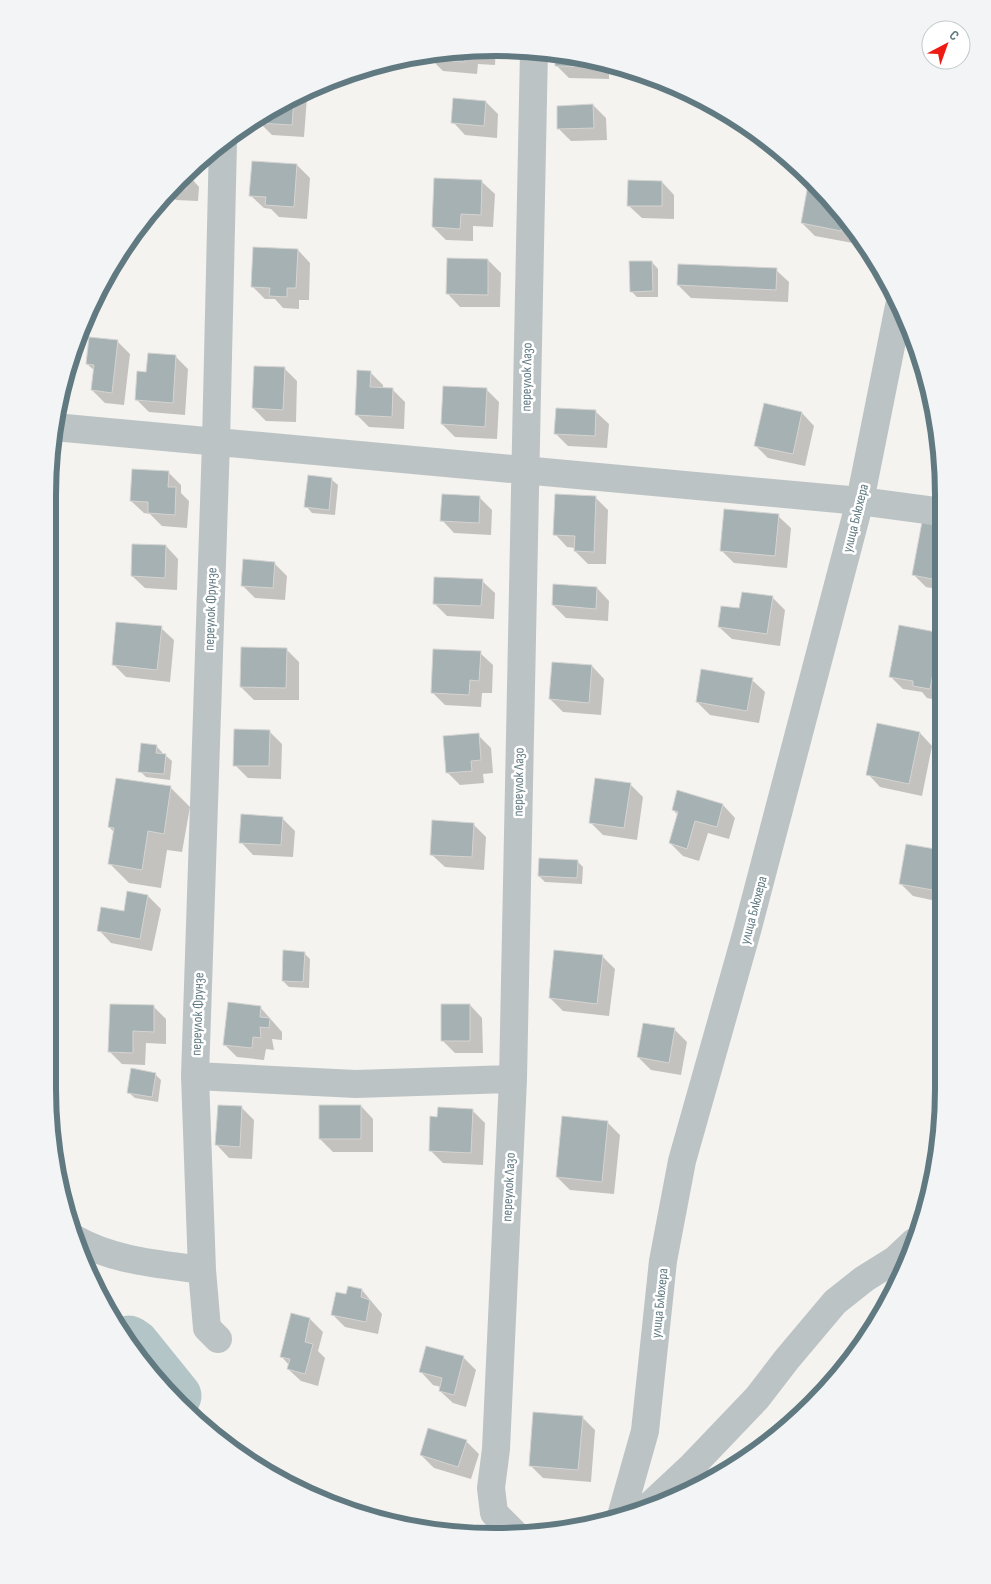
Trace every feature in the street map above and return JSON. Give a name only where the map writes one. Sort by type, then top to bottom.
[{"type":"street","name":"переулок Лазо","points":[[509,1528],[494,1513],[491,1488],[496,1449],[513,1079],[534,58]]},
{"type":"street","name":"переулок Фрунзе","points":[[218,1339],[208,1328],[202,1270],[195,1076],[216,442],[223,151]]},
{"type":"street","name":"улица Блюхера","points":[[623,1508],[645,1431],[664,1261],[682,1161],[747,932],[860,501],[897,318]]},
{"type":"street","points":[[62,428],[860,501],[935,511]]},
{"type":"street","name":"переулок Фрунзе","points":[[195,1076],[356,1084],[513,1079]]},
{"type":"street","points":[[86,1245],[113,1256],[202,1270]]},
{"type":"street","points":[[661,1495],[758,1398],[787,1359],[836,1302],[864,1279],[903,1253]]},
{"type":"building","points":[[465,57],[465,62],[439,60]]},
{"type":"building","points":[[555,60],[590,67],[555,66]]},
{"type":"building","points":[[453,98],[486,101],[484,126],[451,123]]},
{"type":"building","points":[[593,104],[594,128],[557,129],[557,106]]},
{"type":"building","points":[[293,106],[292,125],[262,123]]},
{"type":"building","points":[[252,161],[297,164],[294,207],[265,205],[266,197],[249,196]]},
{"type":"building","points":[[434,178],[482,180],[481,215],[461,214],[460,229],[432,227]]},
{"type":"building","points":[[628,180],[662,181],[662,206],[627,206]]},
{"type":"building","points":[[808,187],[842,226],[841,231],[801,223]]},
{"type":"building","points":[[253,247],[298,249],[296,288],[287,288],[287,297],[269,296],[270,288],[251,287]]},
{"type":"building","points":[[447,258],[488,259],[488,295],[446,294]]},
{"type":"building","points":[[629,261],[652,261],[653,291],[630,292]]},
{"type":"building","points":[[678,264],[777,268],[776,290],[677,285]]},
{"type":"building","points":[[89,337],[118,340],[112,393],[91,390],[94,365],[86,364]]},
{"type":"building","points":[[148,353],[176,355],[173,403],[135,400],[137,371],[146,372]]},
{"type":"building","points":[[254,366],[285,367],[283,410],[252,408]]},
{"type":"building","points":[[357,370],[371,371],[370,387],[393,388],[392,417],[355,415]]},
{"type":"building","points":[[443,386],[487,388],[485,427],[441,424]]},
{"type":"building","points":[[764,403],[802,412],[793,454],[754,446]]},
{"type":"building","points":[[556,408],[596,410],[595,436],[554,434]]},
{"type":"building","points":[[132,469],[169,471],[168,487],[176,487],[175,515],[148,513],[148,502],[130,501]]},
{"type":"building","points":[[308,475],[332,478],[329,510],[304,507]]},
{"type":"building","points":[[442,494],[480,496],[479,523],[440,521]]},
{"type":"building","points":[[555,494],[596,496],[594,552],[574,551],[575,536],[553,535]]},
{"type":"building","points":[[724,509],[779,514],[775,556],[720,551]]},
{"type":"building","points":[[922,522],[935,525],[935,580],[912,575]]},
{"type":"building","points":[[132,544],[166,545],[165,578],[131,576]]},
{"type":"building","points":[[243,559],[275,562],[273,588],[241,586]]},
{"type":"building","points":[[434,577],[483,579],[481,606],[433,604]]},
{"type":"building","points":[[553,584],[597,587],[596,609],[552,605]]},
{"type":"building","points":[[742,592],[773,596],[767,634],[718,627],[721,606],[739,608]]},
{"type":"building","points":[[116,622],[162,626],[157,670],[112,665]]},
{"type":"building","points":[[899,625],[935,632],[935,664],[930,689],[913,686],[913,681],[889,677]]},
{"type":"building","points":[[241,647],[287,648],[286,688],[240,687]]},
{"type":"building","points":[[433,649],[481,651],[479,681],[470,680],[469,695],[431,693]]},
{"type":"building","points":[[552,662],[592,665],[589,703],[549,699]]},
{"type":"building","points":[[701,669],[753,678],[747,711],[696,702]]},
{"type":"building","points":[[877,723],[920,732],[909,784],[866,775]]},
{"type":"building","points":[[234,729],[270,730],[269,766],[233,766]]},
{"type":"building","points":[[479,733],[481,760],[471,761],[472,771],[446,773],[443,736]]},
{"type":"building","points":[[141,743],[157,745],[156,753],[166,754],[164,774],[138,772]]},
{"type":"building","points":[[116,778],[171,786],[164,834],[148,831],[142,870],[108,864],[114,828],[108,827]]},
{"type":"building","points":[[595,778],[631,783],[624,828],[589,823]]},
{"type":"building","points":[[677,790],[723,804],[717,827],[695,821],[687,849],[669,843],[678,812],[672,810]]},
{"type":"building","points":[[241,814],[283,817],[281,845],[239,843]]},
{"type":"building","points":[[432,820],[474,823],[472,857],[430,855]]},
{"type":"building","points":[[906,844],[935,849],[935,880],[933,890],[899,884]]},
{"type":"building","points":[[539,858],[578,860],[577,878],[538,876]]},
{"type":"building","points":[[127,891],[148,895],[140,939],[97,931],[101,907],[124,911]]},
{"type":"building","points":[[283,950],[305,952],[303,982],[282,981]]},
{"type":"building","points":[[554,950],[603,955],[597,1004],[549,998]]},
{"type":"building","points":[[228,1002],[261,1006],[260,1017],[270,1018],[269,1028],[260,1027],[261,1038],[253,1037],[252,1048],[223,1045]]},
{"type":"building","points":[[110,1004],[154,1005],[154,1032],[133,1031],[133,1053],[108,1052]]},
{"type":"building","points":[[441,1004],[470,1004],[470,1041],[441,1041]]},
{"type":"building","points":[[643,1023],[675,1028],[669,1063],[637,1057]]},
{"type":"building","points":[[131,1068],[156,1073],[152,1097],[127,1093]]},
{"type":"building","points":[[218,1105],[242,1106],[240,1147],[215,1145]]},
{"type":"building","points":[[319,1105],[361,1105],[361,1139],[319,1139]]},
{"type":"building","points":[[438,1107],[473,1109],[471,1153],[429,1151],[430,1116],[437,1117]]},
{"type":"building","points":[[562,1116],[608,1121],[602,1182],[556,1177]]},
{"type":"building","points":[[348,1286],[362,1289],[361,1297],[370,1300],[366,1322],[331,1315],[336,1292],[346,1294]]},
{"type":"building","points":[[291,1313],[310,1318],[305,1342],[313,1344],[305,1374],[287,1369],[290,1359],[280,1357]]},
{"type":"building","points":[[426,1346],[464,1356],[454,1395],[439,1391],[442,1378],[419,1372]]},
{"type":"building","points":[[533,1412],[583,1416],[578,1470],[529,1466]]},
{"type":"building","points":[[428,1428],[467,1440],[458,1467],[420,1455]]}]
